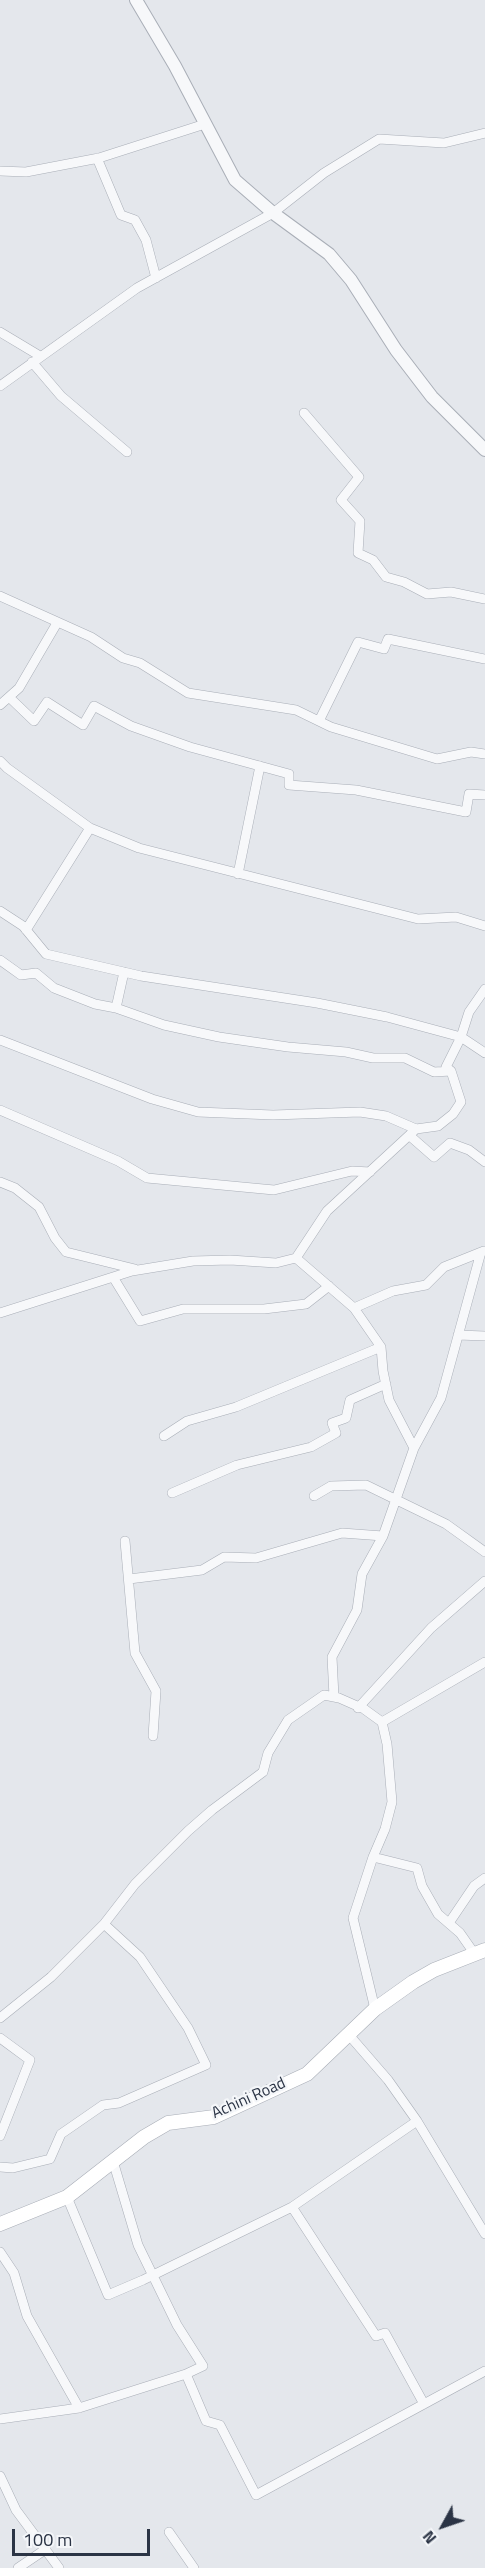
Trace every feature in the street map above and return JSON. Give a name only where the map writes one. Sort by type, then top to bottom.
[{"type":"main road","name":"Achini Road","points":[[0,2224],[67,2197],[113,2161],[168,2123],[214,2116],[307,2074],[375,2009],[434,1970],[480,1952]]},
{"type":"street","points":[[136,0],[235,180],[273,213],[329,254],[351,280],[396,350],[432,398],[485,450]]},
{"type":"street","points":[[0,171],[26,172],[97,158],[205,124]]},
{"type":"street","points":[[0,386],[137,288],[273,213],[324,173],[379,140],[444,143],[485,133]]},
{"type":"street","points":[[97,158],[121,215],[135,220],[146,240],[156,278]]},
{"type":"street","points":[[0,332],[36,360],[61,396],[127,452]]},
{"type":"street","points":[[304,413],[359,477],[341,500],[360,521],[358,553],[373,560],[386,577],[404,582],[427,594],[452,592],[485,598]]},
{"type":"street","points":[[0,596],[91,636],[123,658],[140,663],[188,693],[296,710],[319,721],[437,759],[471,752],[485,754]]},
{"type":"street","points":[[0,705],[19,688],[57,623]]},
{"type":"street","points":[[319,721],[358,642],[384,650],[388,639],[485,659]]},
{"type":"street","points":[[9,697],[34,721],[47,702],[83,725],[94,706],[131,726],[190,747],[289,774],[290,785],[356,790],[466,812],[469,794],[485,795]]},
{"type":"street","points":[[0,761],[90,828],[140,848],[418,919],[456,917],[485,926]]},
{"type":"street","points":[[238,874],[260,766]]},
{"type":"street","points":[[26,930],[90,828]]},
{"type":"street","points":[[0,910],[26,930],[46,954],[124,972],[317,1003],[387,1017],[461,1037],[485,1053]]},
{"type":"street","points":[[0,960],[21,975],[36,973],[54,988],[95,1004],[116,1008],[164,1025],[219,1037],[346,1052],[373,1058],[405,1058],[434,1072],[451,1071]]},
{"type":"street","points":[[116,1008],[124,972]]},
{"type":"street","points":[[0,1313],[140,1270],[193,1262],[230,1260],[276,1263],[296,1258],[327,1211],[413,1132],[438,1126],[453,1114],[461,1102],[451,1071],[446,1066],[461,1037],[469,1012],[485,989]]},
{"type":"street","points":[[0,1040],[152,1099],[198,1112],[273,1115],[360,1112],[386,1116],[413,1132],[434,1157],[450,1143],[470,1150],[485,1162]]},
{"type":"street","points":[[0,1110],[118,1161],[147,1178],[274,1190],[352,1172],[370,1172]]},
{"type":"street","points":[[0,1182],[15,1188],[39,1207],[55,1238],[66,1252],[140,1270]]},
{"type":"street","points":[[354,1308],[393,1291],[426,1285],[444,1266],[483,1252]]},
{"type":"street","points":[[334,1697],[332,1657],[357,1610],[362,1574],[383,1536],[414,1448],[441,1398],[483,1252]]},
{"type":"street","points":[[296,1258],[354,1308],[381,1347],[389,1400],[414,1448]]},
{"type":"street","points":[[113,1277],[140,1321],[183,1309],[264,1309],[306,1304],[329,1286]]},
{"type":"street","points":[[458,1335],[485,1336]]},
{"type":"street","points":[[164,1436],[187,1421],[236,1407],[381,1347]]},
{"type":"street","points":[[172,1493],[237,1465],[311,1447],[336,1433],[333,1423],[346,1418],[350,1400],[386,1384]]},
{"type":"street","points":[[314,1496],[331,1486],[366,1485],[446,1524],[485,1552]]},
{"type":"street","points":[[129,1580],[202,1570],[224,1557],[256,1558],[342,1533],[383,1536]]},
{"type":"street","points":[[125,1541],[135,1653],[156,1691],[153,1736]]},
{"type":"street","points":[[358,1708],[431,1628],[485,1581]]},
{"type":"street","points":[[382,1722],[485,1662]]},
{"type":"street","points":[[0,2018],[51,1977],[104,1924],[135,1884],[188,1832],[212,1810],[264,1772],[268,1753],[288,1720],[324,1695],[358,1708],[382,1722]]},
{"type":"street","points":[[375,2009],[353,1918],[373,1857],[385,1829],[392,1802],[382,1722]]},
{"type":"street","points":[[373,1857],[417,1868],[422,1887],[438,1914],[480,1952]]},
{"type":"street","points":[[449,1923],[474,1886],[485,1878]]},
{"type":"street","points":[[0,2167],[13,2168],[50,2159],[61,2134],[103,2104],[129,2099],[206,2065],[188,2028],[140,1957],[104,1924]]},
{"type":"street","points":[[349,2036],[388,2080],[417,2121],[485,2234]]},
{"type":"street","points":[[0,2038],[30,2060],[0,2136]]},
{"type":"street","points":[[67,2197],[108,2295],[154,2275],[292,2207],[417,2121]]},
{"type":"street","points":[[0,2419],[79,2408],[186,2374],[203,2366],[177,2325],[138,2245],[113,2161]]},
{"type":"street","points":[[292,2207],[376,2336],[385,2333],[424,2404]]},
{"type":"street","points":[[0,2252],[14,2273],[27,2316],[79,2408]]},
{"type":"street","points":[[186,2374],[206,2421],[220,2425],[256,2495],[485,2371]]},
{"type":"street","points":[[0,2476],[16,2510],[59,2568]]},
{"type":"street","points":[[169,2532],[194,2568]]},
{"type":"street","points":[[18,2568],[46,2549]]}]
